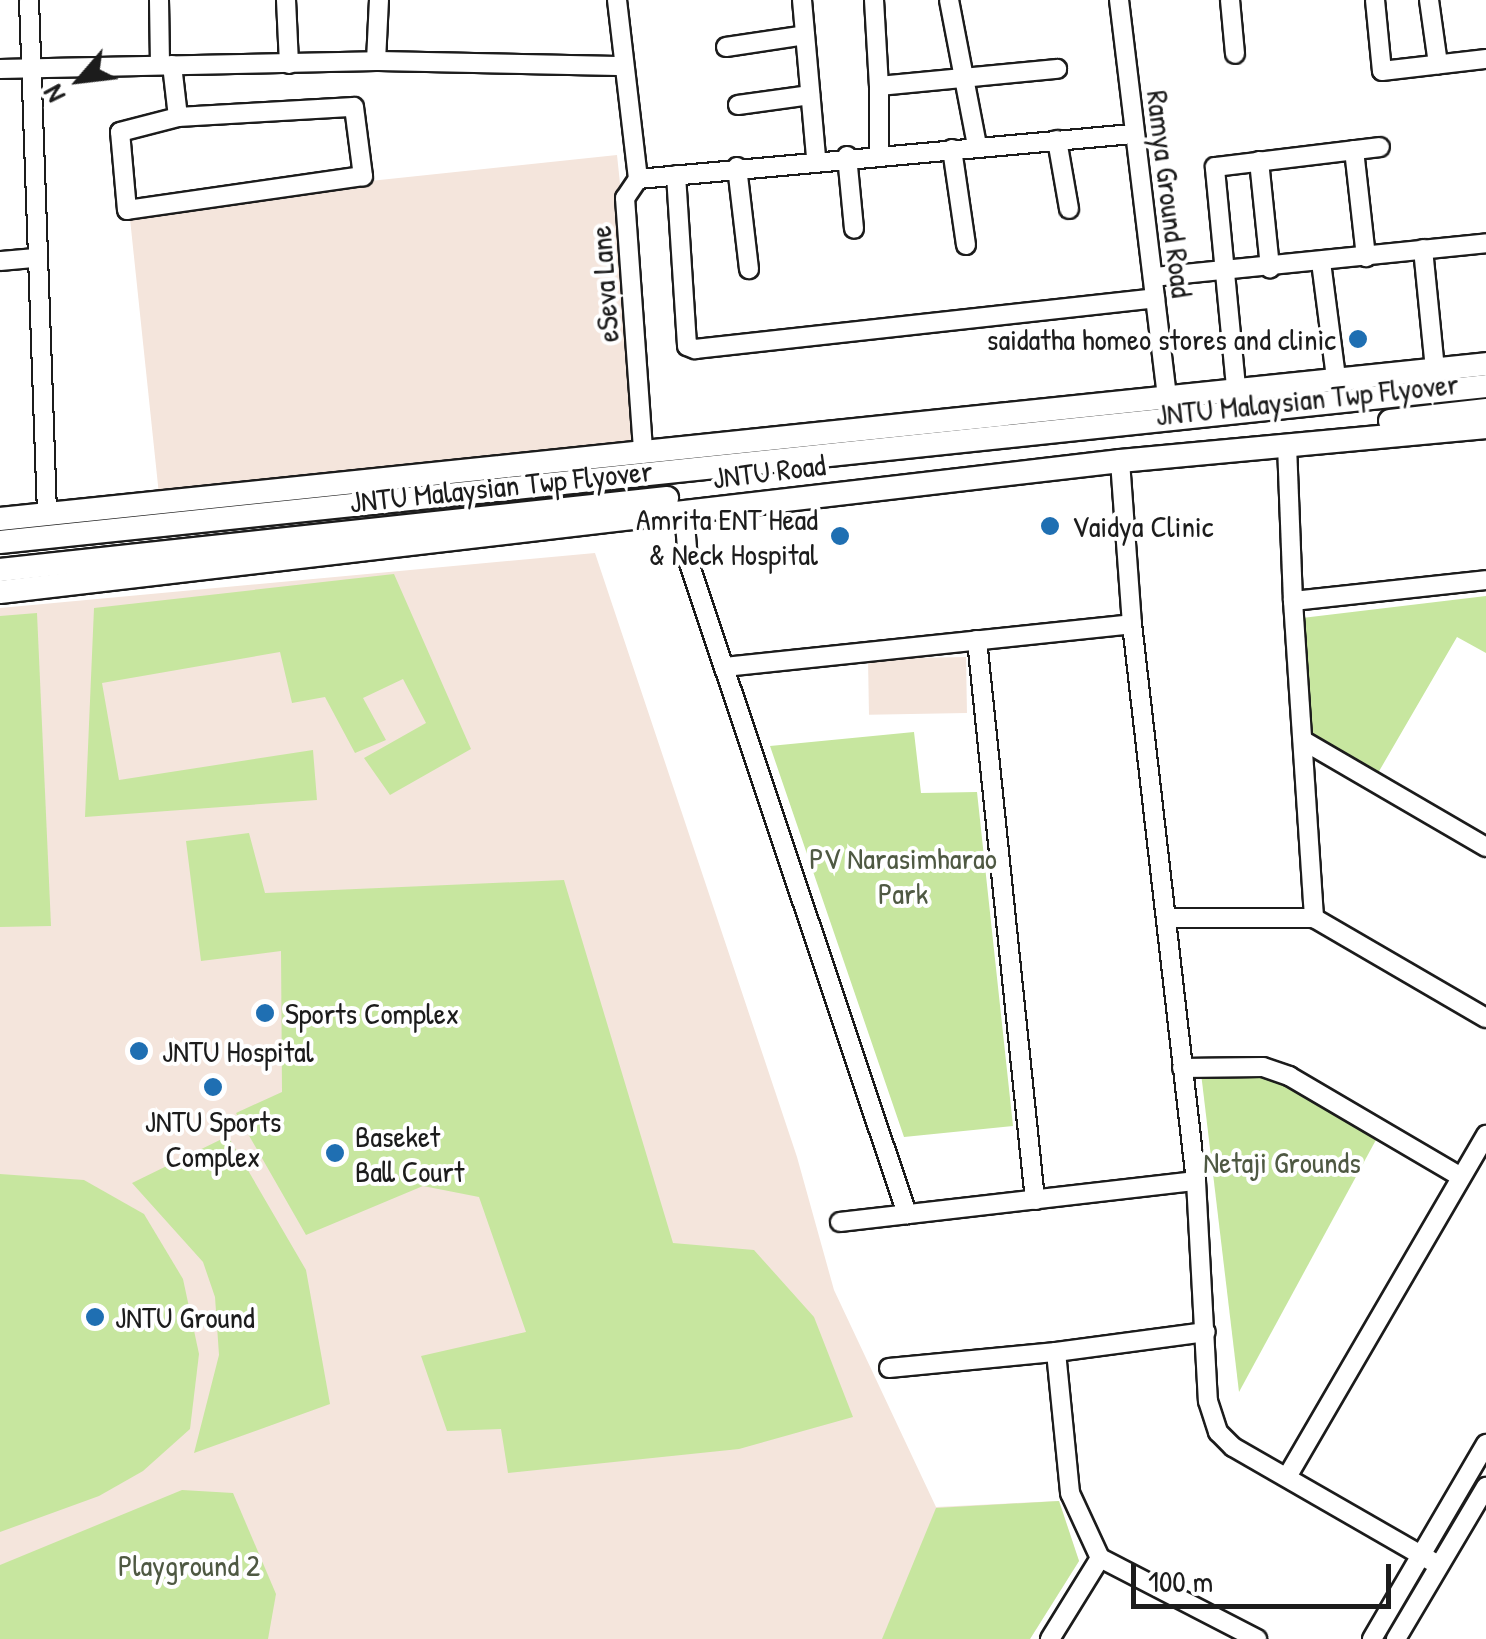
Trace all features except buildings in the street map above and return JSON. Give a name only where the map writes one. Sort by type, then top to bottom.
[{"type":"main road","name":"JNTU Road","points":[[0,518],[1486,364]]},
{"type":"main road","name":"JNTU Malaysian Twp Flyover","points":[[0,542],[1486,386]]},
{"type":"main road","name":"JNTU Malaysian Twp Flyover","points":[[0,570],[1486,410]]},
{"type":"main road","name":"JNTU Road","points":[[0,592],[1120,461],[1486,427]]},
{"type":"street","points":[[29,0],[47,514]]},
{"type":"street","points":[[160,0],[166,65],[178,116]]},
{"type":"street","points":[[286,0],[289,64]]},
{"type":"street","points":[[376,61],[378,0]]},
{"type":"street","name":"eSeva Lane","points":[[618,0],[620,66],[638,179],[625,198],[643,450]]},
{"type":"street","points":[[802,0],[816,158]]},
{"type":"street","points":[[874,0],[880,86],[879,153]]},
{"type":"street","points":[[949,0],[977,146]]},
{"type":"street","name":"Ramya Ground Road","points":[[1119,0],[1167,395]]},
{"type":"street","points":[[1230,0],[1235,54]]},
{"type":"street","points":[[1375,0],[1382,71],[1486,59]]},
{"type":"street","points":[[1430,0],[1438,64]]},
{"type":"street","points":[[726,47],[805,36]]},
{"type":"street","points":[[0,70],[376,61],[620,66]]},
{"type":"street","points":[[880,86],[966,82],[1057,69]]},
{"type":"street","points":[[738,106],[810,95]]},
{"type":"street","points":[[354,107],[364,176],[126,210],[120,132],[178,116],[354,107]]},
{"type":"street","points":[[638,179],[816,158],[1134,134]]},
{"type":"street","points":[[1057,140],[1069,209]]},
{"type":"street","points":[[1236,387],[1220,273],[1213,173],[1221,165],[1380,147]]},
{"type":"street","points":[[952,149],[966,245]]},
{"type":"street","points":[[1354,150],[1366,256]]},
{"type":"street","points":[[848,156],[854,228]]},
{"type":"street","points":[[1259,161],[1270,268]]},
{"type":"street","points":[[737,167],[749,269]]},
{"type":"street","points":[[676,175],[688,346],[695,348],[1155,298]]},
{"type":"street","points":[[1154,277],[1486,243]]},
{"type":"street","points":[[1423,249],[1435,370]]},
{"type":"street","points":[[0,261],[38,258]]},
{"type":"street","points":[[1321,262],[1336,378]]},
{"type":"street","points":[[1287,445],[1314,918]]},
{"type":"street","points":[[1120,461],[1132,624],[1169,918],[1196,1181],[1208,1401],[1218,1432],[1430,1560]]},
{"type":"street","points":[[684,512],[688,560],[907,1214]]},
{"type":"street","points":[[1293,602],[1486,580]]},
{"type":"street","points":[[724,667],[1132,624]]},
{"type":"street","points":[[978,640],[1035,1200]]},
{"type":"street","points":[[1304,741],[1484,841]]},
{"type":"street","points":[[1169,918],[1314,918],[1486,1018]]},
{"type":"street","points":[[1182,1068],[1263,1067],[1289,1076],[1461,1177]]},
{"type":"street","points":[[1287,1477],[1486,1136]]},
{"type":"street","points":[[840,1222],[1196,1181]]},
{"type":"street","points":[[890,1368],[1206,1332]]},
{"type":"street","points":[[1056,1352],[1070,1492],[1100,1558],[1257,1639]]},
{"type":"street","points":[[1396,1639],[1486,1444]]},
{"type":"street","points":[[1372,1639],[1486,1487]]},
{"type":"street","points":[[1050,1639],[1100,1558]]},
{"type":"shaded area","points":[[617,155],[647,440],[159,492],[129,206]]},
{"type":"shaded area","points":[[595,553],[797,1157],[834,1290],[936,1507],[1059,1501],[1079,1561],[1030,1639],[0,1639],[0,608]]},
{"type":"shaded area","points":[[966,657],[967,713],[869,715],[868,659]]},
{"type":"green space","points":[[394,574],[471,749],[390,795],[364,758],[426,723],[403,679],[363,698],[386,740],[355,753],[325,697],[292,703],[280,652],[102,683],[119,780],[313,750],[317,800],[85,817],[94,608]]},
{"type":"green space","points":[[1486,596],[1486,653],[1457,637],[1378,773],[1312,735],[1302,618]]},
{"type":"green space","points":[[37,613],[51,926],[0,927],[0,616]]},
{"type":"green space","name":"PV Narasimharao Park","points":[[914,732],[921,793],[977,792],[1013,1126],[904,1137],[770,746]]},
{"type":"green space","points":[[249,833],[265,893],[564,880],[673,1243],[754,1250],[814,1317],[853,1417],[739,1449],[508,1473],[501,1429],[447,1431],[421,1356],[526,1332],[479,1197],[423,1186],[306,1235],[236,1113],[282,1092],[281,951],[201,961],[186,841]]},
{"type":"green space","name":"Netaji Grounds","points":[[1222,1071],[1278,1078],[1377,1138],[1239,1392],[1201,1073]]},
{"type":"green space","points":[[228,1136],[306,1270],[330,1404],[194,1453],[219,1355],[215,1297],[203,1262],[132,1183]]},
{"type":"green space","name":"JNTU Ground","points":[[0,1174],[84,1180],[144,1214],[183,1279],[199,1354],[190,1429],[143,1471],[99,1496],[0,1532]]},
{"type":"green space","name":"Playground 2","points":[[182,1490],[233,1493],[276,1594],[268,1639],[0,1639],[0,1565]]},
{"type":"green space","points":[[1059,1501],[1079,1561],[1030,1639],[882,1639],[936,1508]]},
{"type":"place","name":"saidatha homeo stores and clinic","points":[[1358,339]]},
{"type":"place","name":"Vaidya Clinic","points":[[1050,526]]},
{"type":"place","name":"Amrita ENT Head & Neck Hospital","points":[[840,536]]},
{"type":"place","name":"Sports Complex","points":[[265,1013]]},
{"type":"place","name":"JNTU Hospital","points":[[139,1051]]},
{"type":"place","name":"JNTU Sports Complex","points":[[213,1087]]},
{"type":"place","name":"Baseket Ball Court","points":[[335,1153]]},
{"type":"place","name":"JNTU Ground","points":[[95,1317]]}]
